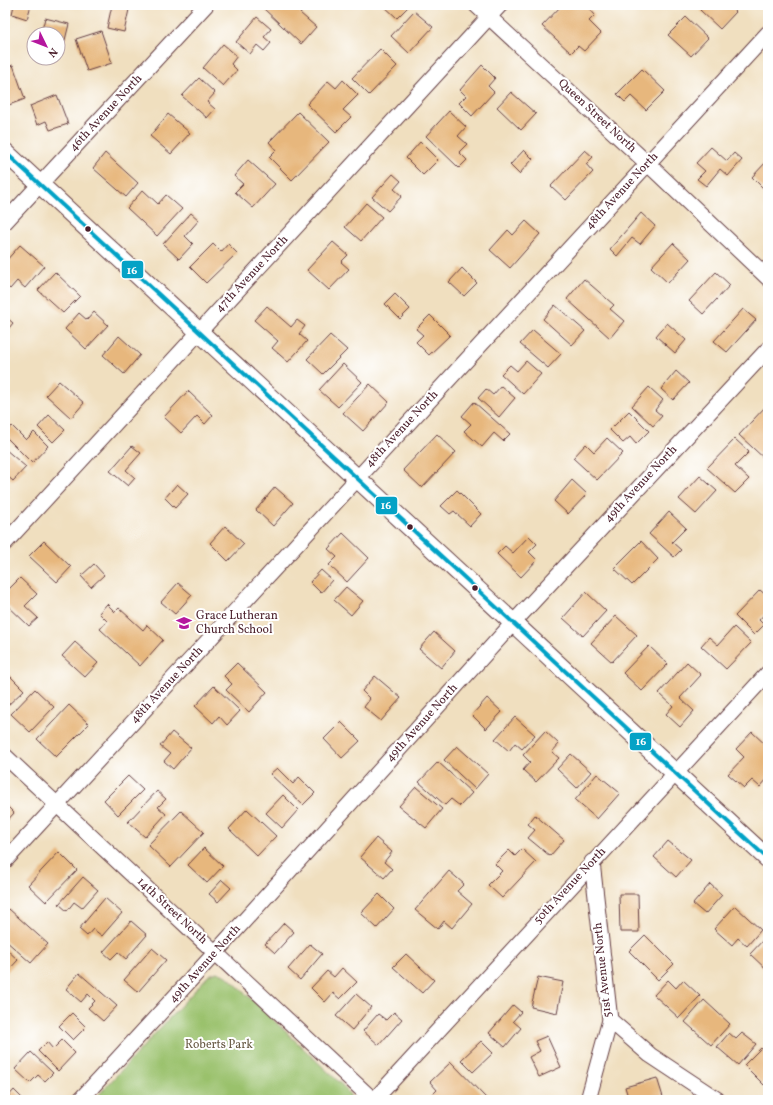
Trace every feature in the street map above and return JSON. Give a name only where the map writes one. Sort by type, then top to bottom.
[{"type":"street","name":"46th Avenue North","points":[[5,222],[206,5]]},
{"type":"street","name":"Queen Street North","points":[[476,5],[648,164],[768,278]]},
{"type":"street","name":"47th Avenue North","points":[[5,543],[500,5]]},
{"type":"street","name":"48th Avenue North","points":[[5,861],[768,33]]},
{"type":"street","points":[[5,152],[768,859]]},
{"type":"street","name":"49th Avenue North","points":[[80,1100],[216,952],[513,623],[768,349]]},
{"type":"street","name":"50th Avenue North","points":[[373,1100],[768,673]]},
{"type":"street","name":"14th Street North","points":[[5,756],[373,1100]]},
{"type":"street","name":"51st Avenue North","points":[[588,1100],[610,1020],[592,862]]},
{"type":"street","points":[[610,1020],[650,1055],[718,1100]]},
{"type":"green space","name":"Roberts Park","points":[[217,972],[227,976],[343,1086],[350,1095],[350,1100],[94,1100],[209,975]]},
{"type":"building","points":[[14,5],[31,5],[27,19],[12,14]]},
{"type":"building","points":[[112,5],[130,5],[124,32],[107,28]]},
{"type":"building","points":[[264,5],[308,5],[300,13],[316,27],[301,44],[262,7]]},
{"type":"building","points":[[383,5],[410,5],[397,18]]},
{"type":"building","points":[[562,5],[590,5],[588,7],[595,15],[589,21],[601,33],[584,51],[578,46],[571,53],[542,26]]},
{"type":"building","points":[[705,5],[729,5],[736,12],[720,29],[700,10]]},
{"type":"building","points":[[414,11],[433,27],[409,53],[391,36]]},
{"type":"building","points":[[257,17],[271,29],[264,37],[271,43],[264,51],[257,45],[250,54],[236,42]]},
{"type":"building","points":[[686,17],[708,38],[691,56],[668,35]]},
{"type":"building","points":[[45,18],[69,24],[66,36],[66,26],[43,26]]},
{"type":"building","points":[[101,31],[112,63],[87,71],[76,39]]},
{"type":"building","points":[[223,44],[237,56],[231,64],[237,70],[223,86],[203,68]]},
{"type":"building","points":[[380,49],[397,66],[369,95],[352,78]]},
{"type":"building","points":[[13,65],[25,99],[6,106],[5,68]]},
{"type":"building","points":[[482,65],[495,78],[488,86],[494,92],[472,116],[459,103],[466,96],[460,90]]},
{"type":"building","points":[[642,69],[665,91],[646,110],[631,96],[625,102],[617,94]]},
{"type":"building","points":[[199,78],[215,93],[207,102],[215,109],[207,118],[182,96]]},
{"type":"building","points":[[343,80],[358,95],[343,110],[351,117],[336,132],[307,104],[328,81],[336,88]]},
{"type":"building","points":[[511,92],[536,114],[521,130],[497,107]]},
{"type":"building","points":[[57,95],[68,124],[50,130],[46,121],[37,125],[30,106]]},
{"type":"building","points":[[449,111],[466,127],[458,136],[467,144],[459,152],[467,160],[459,168],[426,136]]},
{"type":"building","points":[[298,112],[329,142],[292,180],[269,157],[276,150],[269,142]]},
{"type":"building","points":[[168,114],[190,133],[171,154],[150,136]]},
{"type":"building","points":[[420,142],[438,160],[423,175],[406,158]]},
{"type":"building","points":[[711,147],[727,161],[734,153],[742,160],[728,176],[720,169],[706,186],[697,179],[705,171],[696,163]]},
{"type":"building","points":[[524,150],[533,159],[519,174],[510,165]]},
{"type":"building","points":[[585,150],[593,157],[586,164],[593,172],[566,200],[551,186]]},
{"type":"building","points":[[105,153],[138,183],[126,197],[93,168]]},
{"type":"building","points":[[248,160],[275,184],[253,208],[235,192],[243,184],[234,176]]},
{"type":"building","points":[[768,160],[768,186],[765,190],[752,177]]},
{"type":"building","points":[[393,174],[401,181],[394,189],[402,196],[388,211],[372,197]]},
{"type":"building","points":[[143,190],[158,204],[166,195],[182,209],[157,236],[127,208]]},
{"type":"building","points":[[366,203],[382,217],[361,241],[345,227]]},
{"type":"building","points":[[191,213],[199,220],[185,236],[193,244],[179,259],[163,244]]},
{"type":"building","points":[[641,213],[655,226],[640,244],[632,238],[617,256],[610,249]]},
{"type":"building","points":[[526,221],[540,234],[510,268],[490,250],[508,230],[513,235]]},
{"type":"building","points":[[333,242],[348,255],[341,262],[349,269],[329,290],[307,270]]},
{"type":"building","points":[[673,243],[690,259],[668,283],[651,267]]},
{"type":"building","points":[[213,244],[221,252],[228,244],[237,253],[206,283],[190,267]]},
{"type":"building","points":[[20,245],[44,266],[25,288],[17,281],[10,289],[5,284],[5,262]]},
{"type":"building","points":[[462,268],[477,283],[464,296],[449,282]]},
{"type":"building","points":[[55,272],[80,296],[63,313],[38,290]]},
{"type":"building","points":[[716,272],[730,285],[703,314],[689,301]]},
{"type":"building","points":[[584,279],[614,305],[610,309],[624,321],[610,338],[567,299]]},
{"type":"building","points":[[395,294],[410,309],[400,319],[385,304]]},
{"type":"building","points":[[555,305],[585,331],[572,345],[543,319]]},
{"type":"building","points":[[267,306],[291,327],[297,320],[305,326],[299,334],[307,341],[288,362],[272,348],[278,341],[254,320]]},
{"type":"building","points":[[743,309],[756,320],[727,352],[714,341]]},
{"type":"building","points":[[94,312],[108,325],[86,349],[65,329],[79,313],[87,320]]},
{"type":"building","points":[[430,315],[450,335],[429,355],[416,342],[423,335],[416,329]]},
{"type":"building","points":[[5,316],[13,323],[5,333]]},
{"type":"building","points":[[667,323],[686,340],[675,353],[656,336]]},
{"type":"building","points":[[533,330],[561,354],[548,368],[520,344]]},
{"type":"building","points":[[330,335],[347,350],[323,374],[307,359]]},
{"type":"building","points":[[119,336],[140,355],[124,374],[103,355]]},
{"type":"building","points":[[526,361],[541,374],[523,394],[501,374],[510,365],[517,371]]},
{"type":"building","points":[[343,364],[362,382],[338,407],[319,390]]},
{"type":"building","points":[[676,371],[689,383],[673,400],[661,389]]},
{"type":"building","points":[[59,381],[84,403],[71,418],[46,395]]},
{"type":"building","points":[[370,384],[389,402],[363,431],[343,413]]},
{"type":"building","points":[[501,386],[515,398],[499,417],[478,398],[486,389],[493,395]]},
{"type":"building","points":[[649,387],[663,400],[655,410],[662,416],[653,426],[632,406]]},
{"type":"building","points":[[188,391],[213,415],[205,424],[197,416],[181,433],[164,417]]},
{"type":"building","points":[[474,402],[510,434],[503,441],[494,433],[482,447],[464,431],[471,424],[462,416]]},
{"type":"building","points":[[766,406],[768,408],[768,432],[766,434],[768,435],[767,461],[739,435]]},
{"type":"building","points":[[629,411],[649,431],[636,444],[630,437],[623,443],[610,430]]},
{"type":"building","points":[[49,415],[65,430],[53,442],[38,427]]},
{"type":"building","points":[[12,426],[26,440],[34,432],[48,446],[32,463],[5,436],[5,433]]},
{"type":"building","points":[[437,434],[456,452],[422,488],[403,470]]},
{"type":"building","points":[[607,438],[623,453],[597,480],[573,458],[586,444],[594,452]]},
{"type":"building","points":[[735,439],[749,452],[735,466],[749,479],[735,493],[707,468]]},
{"type":"building","points":[[132,446],[141,453],[126,470],[135,478],[128,486],[110,471]]},
{"type":"building","points":[[5,449],[26,467],[13,481],[5,474]]},
{"type":"building","points":[[700,476],[717,491],[696,514],[679,499]]},
{"type":"building","points":[[572,480],[587,494],[568,514],[554,501]]},
{"type":"building","points":[[177,484],[188,494],[175,508],[165,498]]},
{"type":"building","points":[[275,487],[293,503],[273,526],[256,510]]},
{"type":"building","points":[[457,490],[481,514],[470,526],[454,511],[450,514],[441,506]]},
{"type":"building","points":[[669,512],[686,528],[672,542],[681,550],[674,557],[649,534]]},
{"type":"building","points":[[225,526],[244,544],[228,561],[210,543]]},
{"type":"building","points":[[343,533],[369,558],[347,582],[329,565],[337,557],[328,549]]},
{"type":"building","points":[[529,536],[537,544],[529,552],[537,560],[521,577],[497,554],[505,546],[513,553]]},
{"type":"building","points":[[44,541],[71,567],[57,582],[29,556]]},
{"type":"building","points":[[641,541],[658,559],[632,585],[614,568]]},
{"type":"building","points":[[94,564],[104,575],[91,587],[81,576]]},
{"type":"building","points":[[321,570],[332,580],[321,593],[310,582]]},
{"type":"building","points":[[20,578],[37,594],[25,606],[38,618],[29,626],[5,603],[5,593]]},
{"type":"building","points":[[178,583],[192,595],[175,614],[161,602]]},
{"type":"building","points":[[346,587],[363,601],[351,615],[334,600]]},
{"type":"building","points":[[760,590],[768,597],[768,610],[759,620],[764,625],[754,635],[735,616]]},
{"type":"building","points":[[586,592],[606,611],[583,636],[563,618]]},
{"type":"building","points":[[107,604],[115,612],[119,608],[143,630],[147,625],[163,640],[140,666],[100,629],[107,621],[99,613]]},
{"type":"building","points":[[616,616],[637,635],[612,662],[591,643]]},
{"type":"building","points":[[734,627],[751,643],[726,669],[701,646],[709,637],[718,645]]},
{"type":"building","points":[[434,632],[455,651],[441,668],[419,649]]},
{"type":"building","points":[[75,642],[98,663],[85,677],[62,656]]},
{"type":"building","points":[[649,646],[668,664],[642,691],[623,673]]},
{"type":"building","points":[[687,662],[701,675],[680,698],[694,711],[680,727],[666,714],[673,706],[659,693]]},
{"type":"building","points":[[237,663],[267,692],[249,712],[226,690],[232,684],[224,676]]},
{"type":"building","points":[[8,674],[24,690],[6,707],[5,677]]},
{"type":"building","points":[[375,676],[401,698],[381,721],[364,707],[370,699],[362,691]]},
{"type":"building","points":[[214,686],[240,711],[227,725],[219,716],[213,723],[195,706]]},
{"type":"building","points":[[35,689],[54,707],[30,732],[11,714]]},
{"type":"building","points":[[487,698],[502,712],[486,729],[472,715]]},
{"type":"building","points":[[69,705],[89,724],[56,757],[37,739]]},
{"type":"building","points":[[515,717],[535,735],[522,749],[515,743],[509,751],[495,739]]},
{"type":"building","points":[[341,722],[360,741],[342,758],[324,739]]},
{"type":"building","points":[[545,731],[559,744],[552,752],[559,758],[536,782],[523,770],[530,762],[523,755]]},
{"type":"building","points":[[172,732],[191,748],[173,769],[164,761],[170,754],[160,746]]},
{"type":"building","points":[[752,732],[768,747],[768,778],[760,787],[752,780],[744,788],[728,774],[744,757],[736,749]]},
{"type":"building","points":[[457,746],[488,774],[475,789],[444,760]]},
{"type":"building","points":[[571,754],[591,772],[577,788],[557,769]]},
{"type":"building","points":[[438,762],[472,793],[460,806],[451,799],[445,805],[419,782]]},
{"type":"building","points":[[277,768],[293,784],[299,777],[315,793],[303,805],[270,774]]},
{"type":"building","points":[[597,774],[620,793],[597,819],[575,800]]},
{"type":"building","points":[[128,776],[143,790],[118,815],[104,800]]},
{"type":"building","points":[[416,787],[442,809],[426,828],[399,806]]},
{"type":"building","points":[[157,791],[166,799],[158,807],[166,814],[145,837],[128,822]]},
{"type":"building","points":[[283,795],[298,810],[282,828],[266,813]]},
{"type":"building","points":[[5,804],[14,813],[5,823]]},
{"type":"building","points":[[247,809],[276,836],[257,856],[229,829]]},
{"type":"building","points":[[181,811],[204,832],[171,867],[148,845]]},
{"type":"building","points":[[535,815],[564,840],[550,856],[528,838],[535,830],[528,824]]},
{"type":"building","points":[[376,838],[392,852],[384,862],[392,869],[384,878],[360,857]]},
{"type":"building","points":[[668,841],[691,860],[676,877],[654,857]]},
{"type":"building","points":[[204,848],[223,866],[207,883],[188,865]]},
{"type":"building","points":[[522,849],[536,862],[502,898],[488,885],[502,871],[495,864],[509,850],[515,856]]},
{"type":"building","points":[[59,852],[77,870],[46,902],[28,885]]},
{"type":"building","points":[[449,871],[464,884],[457,891],[472,904],[452,928],[444,921],[438,929],[415,910]]},
{"type":"building","points":[[83,877],[98,890],[82,908],[74,902],[67,911],[59,904]]},
{"type":"building","points":[[222,880],[231,888],[218,902],[209,894]]},
{"type":"building","points":[[710,884],[722,895],[705,914],[693,904]]},
{"type":"building","points":[[379,894],[394,909],[377,928],[361,913]]},
{"type":"building","points":[[619,894],[638,894],[639,932],[620,932]]},
{"type":"building","points":[[105,898],[122,913],[102,936],[93,929],[87,936],[79,929]]},
{"type":"building","points":[[735,906],[761,930],[747,946],[738,938],[732,945],[714,929]]},
{"type":"building","points":[[9,909],[48,944],[31,963],[5,940],[5,913]]},
{"type":"building","points":[[131,921],[147,935],[126,959],[118,952],[111,959],[103,952]]},
{"type":"building","points":[[284,923],[294,932],[275,953],[265,944]]},
{"type":"building","points":[[645,935],[674,964],[658,980],[629,951]]},
{"type":"building","points":[[765,938],[768,940],[768,971],[750,954]]},
{"type":"building","points":[[310,944],[322,954],[300,980],[288,969]]},
{"type":"building","points":[[5,948],[18,960],[5,974]]},
{"type":"building","points":[[152,948],[166,960],[138,992],[124,980]]},
{"type":"building","points":[[406,954],[434,980],[422,993],[393,967]]},
{"type":"building","points":[[342,968],[357,982],[340,999],[333,993],[325,1002],[311,988],[327,971],[334,977]]},
{"type":"building","points":[[79,973],[117,1006],[103,1021],[88,1008],[95,1001],[88,994],[81,1002],[66,989]]},
{"type":"building","points":[[538,977],[563,982],[557,1013],[531,1007]]},
{"type":"building","points":[[668,980],[676,988],[683,980],[700,996],[679,1018],[654,995]]},
{"type":"building","points":[[356,994],[371,1007],[352,1030],[336,1016]]},
{"type":"building","points":[[704,1000],[730,1024],[711,1045],[685,1022]]},
{"type":"building","points":[[513,1005],[521,1012],[513,1021],[521,1028],[505,1047],[489,1033]]},
{"type":"building","points":[[394,1012],[402,1019],[379,1045],[363,1031],[378,1014],[386,1020]]},
{"type":"building","points":[[72,1013],[86,1027],[73,1040],[59,1026]]},
{"type":"building","points":[[729,1033],[736,1039],[742,1033],[756,1044],[738,1065],[717,1047]]},
{"type":"building","points":[[547,1036],[561,1067],[539,1077],[529,1057],[540,1051],[535,1041]]},
{"type":"building","points":[[62,1040],[75,1053],[58,1071],[38,1051],[47,1042],[53,1049]]},
{"type":"building","points":[[481,1041],[493,1053],[473,1072],[461,1060]]},
{"type":"building","points":[[761,1048],[768,1055],[768,1081],[764,1085],[744,1065]]},
{"type":"building","points":[[31,1052],[53,1073],[45,1081],[38,1075],[30,1083],[15,1069]]},
{"type":"building","points":[[451,1062],[486,1098],[484,1100],[433,1100],[430,1097],[437,1090],[430,1082]]},
{"type":"building","points":[[657,1078],[663,1097],[653,1100],[629,1100],[625,1087]]},
{"type":"building","points":[[14,1090],[24,1100],[5,1100]]},
{"type":"transit line","name":"16","points":[[5,152],[768,859]]},
{"type":"place","name":"Grace Lutheran Church School","points":[[184,623]]}]
